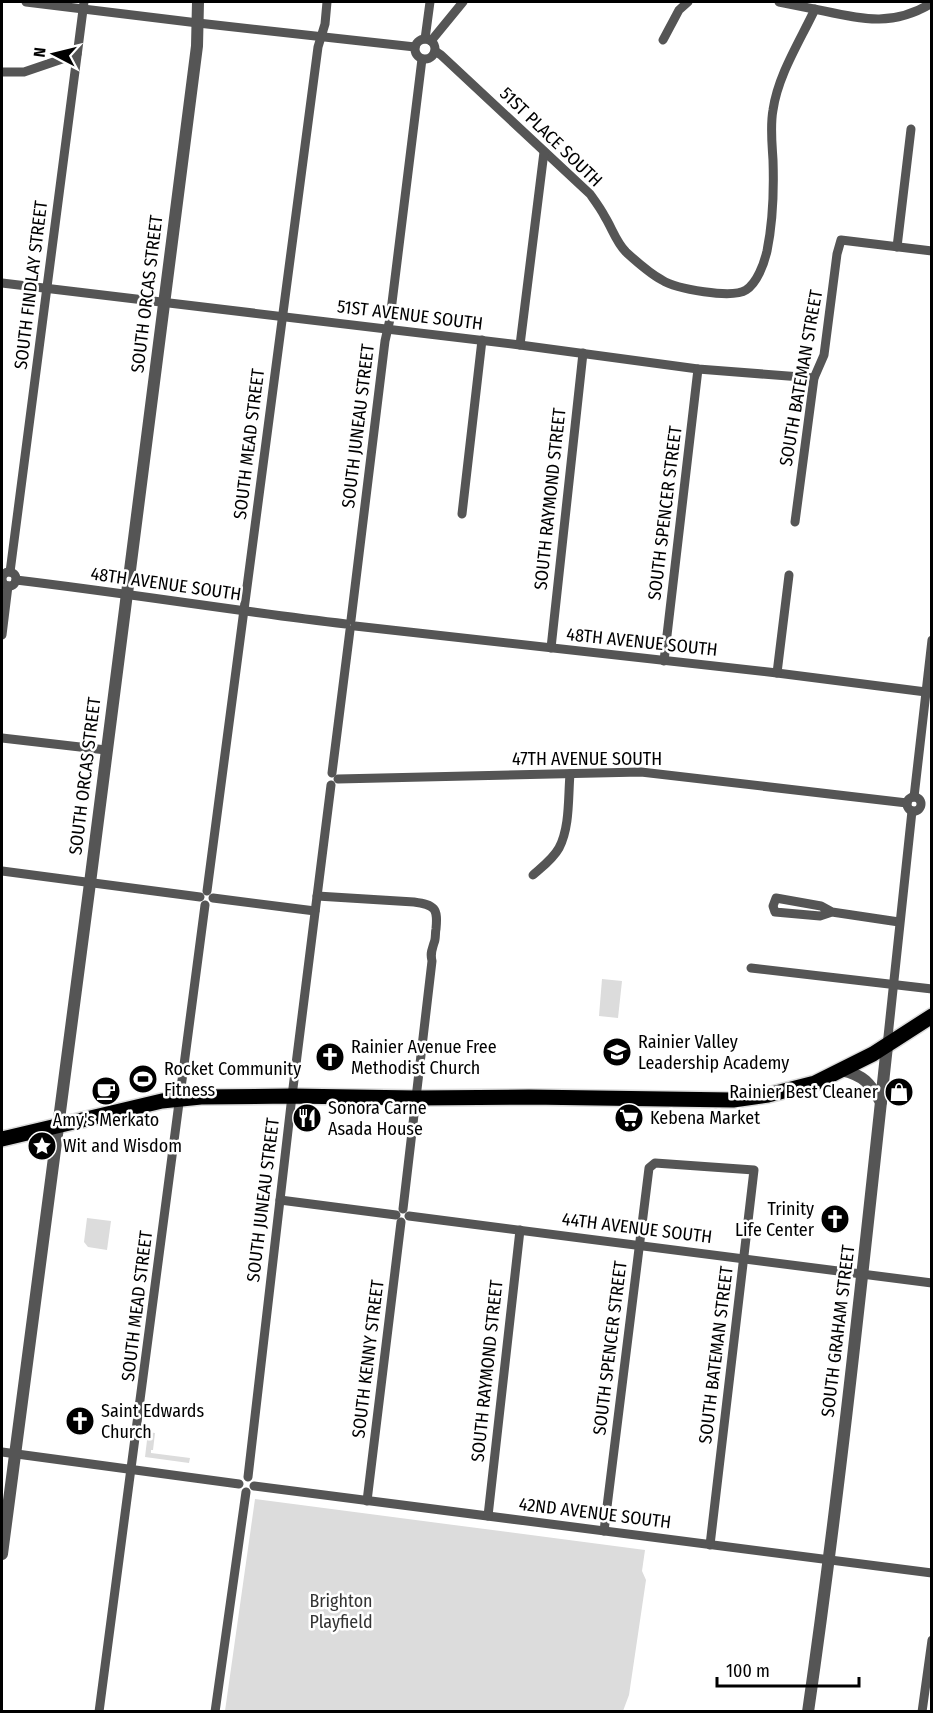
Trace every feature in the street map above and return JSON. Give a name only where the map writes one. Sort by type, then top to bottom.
[{"type":"main road","points":[[2,1139],[162,1101],[215,1096],[733,1100],[768,1095],[814,1083],[887,1046],[932,1017]]},
{"type":"street","points":[[26,2],[84,5],[198,23],[415,47]]},
{"type":"street","name":"SOUTH ORCAS STREET","points":[[2,1554],[8,1453],[90,883],[197,46],[198,2]]},
{"type":"street","name":"SOUTH MEAD STREET","points":[[99,1712],[282,316],[318,47],[325,24],[327,2]]},
{"type":"street","points":[[428,40],[430,2]]},
{"type":"street","points":[[428,40],[463,2]]},
{"type":"street","points":[[663,40],[679,10],[688,2]]},
{"type":"street","points":[[779,2],[862,20],[900,17],[932,3]]},
{"type":"street","name":"SOUTH FINDLAY STREET","points":[[2,635],[5,579],[47,289],[84,5]]},
{"type":"street","name":"51ST PLACE SOUTH","points":[[435,51],[590,194],[625,250],[663,281],[693,290],[732,295],[744,292],[752,286],[767,252],[773,192],[771,126],[773,109],[779,86],[815,9]]},
{"type":"street","points":[[420,40],[428,40],[434,45],[435,51],[428,58],[422,58],[417,55],[415,47],[420,40]]},
{"type":"street","points":[[2,72],[24,72],[78,54]]},
{"type":"street","name":"SOUTH JUNEAU STREET","points":[[248,1477],[292,1096],[334,779],[350,625],[422,58]]},
{"type":"street","points":[[911,129],[897,247],[932,251]]},
{"type":"street","points":[[520,345],[544,152]]},
{"type":"street","name":"SOUTH BATEMAN STREET","points":[[795,522],[814,378],[824,356],[837,254],[841,240],[897,247]]},
{"type":"street","name":"51ST AVENUE SOUTH","points":[[2,284],[482,340],[698,369],[814,378]]},
{"type":"street","points":[[462,514],[482,340]]},
{"type":"street","name":"SOUTH RAYMOND STREET","points":[[551,648],[583,353]]},
{"type":"street","name":"SOUTH SPENCER STREET","points":[[664,661],[698,369]]},
{"type":"street","name":"48TH AVENUE SOUTH","points":[[5,579],[15,574],[16,580],[244,612],[926,692]]},
{"type":"street","points":[[777,673],[789,575]]},
{"type":"street","name":"SOUTH GRAHAM STREET","points":[[807,1712],[829,1561],[863,1274],[932,640]]},
{"type":"street","points":[[2,738],[106,750]]},
{"type":"street","name":"47TH AVENUE SOUTH","points":[[334,779],[641,772],[932,806]]},
{"type":"street","points":[[533,875],[551,859],[563,838],[570,774]]},
{"type":"street","points":[[2,871],[315,911]]},
{"type":"street","name":"SOUTH KENNY STREET","points":[[317,896],[425,903],[436,911],[434,944],[437,947],[432,961],[367,1501]]},
{"type":"street","points":[[832,912],[820,916],[775,912],[773,906],[776,898],[821,906],[832,912],[900,922]]},
{"type":"street","points":[[751,968],[932,989]]},
{"type":"street","points":[[842,1070],[866,1080],[881,1102]]},
{"type":"street","name":"SOUTH SPENCER STREET","points":[[604,1531],[649,1168],[655,1163],[754,1170]]},
{"type":"street","name":"SOUTH BATEMAN STREET","points":[[710,1545],[754,1170]]},
{"type":"street","name":"44TH AVENUE SOUTH","points":[[280,1200],[932,1282]]},
{"type":"street","name":"SOUTH RAYMOND STREET","points":[[488,1516],[520,1230]]},
{"type":"street","points":[[8,1453],[239,1484]]},
{"type":"street","points":[[248,1477],[254,1486],[252,1490],[246,1492],[241,1490],[239,1484],[242,1479],[248,1477]]},
{"type":"street","name":"42ND AVENUE SOUTH","points":[[254,1486],[932,1573]]},
{"type":"street","points":[[215,1712],[246,1492]]},
{"type":"street","points":[[922,1712],[932,1640]]},
{"type":"green space","points":[[602,979],[622,981],[618,1018],[599,1016]]},
{"type":"green space","points":[[87,1218],[111,1221],[107,1250],[88,1247],[84,1242]]},
{"type":"green space","points":[[148,1432],[155,1433],[151,1453],[190,1458],[189,1463],[145,1457]]},
{"type":"green space","name":"Brighton Playfield","points":[[255,1499],[645,1550],[642,1571],[646,1580],[629,1695],[623,1711],[225,1711]]},
{"type":"place","name":"Rainier Valley Leadership Academy","points":[[617,1052]]},
{"type":"place","name":"Rainier Avenue Free Methodist Church","points":[[330,1057]]},
{"type":"place","name":"Rocket Community Fitness","points":[[143,1079]]},
{"type":"place","name":"Amy's Merkato","points":[[106,1091]]},
{"type":"place","name":"Rainier Best Cleaner","points":[[899,1092]]},
{"type":"place","name":"Sonora Carne Asada House","points":[[307,1118]]},
{"type":"place","name":"Kebena Market","points":[[629,1118]]},
{"type":"place","name":"Wit and Wisdom","points":[[42,1146]]},
{"type":"place","name":"Trinity Life Center","points":[[835,1219]]},
{"type":"place","name":"Saint Edwards Church","points":[[80,1421]]}]
